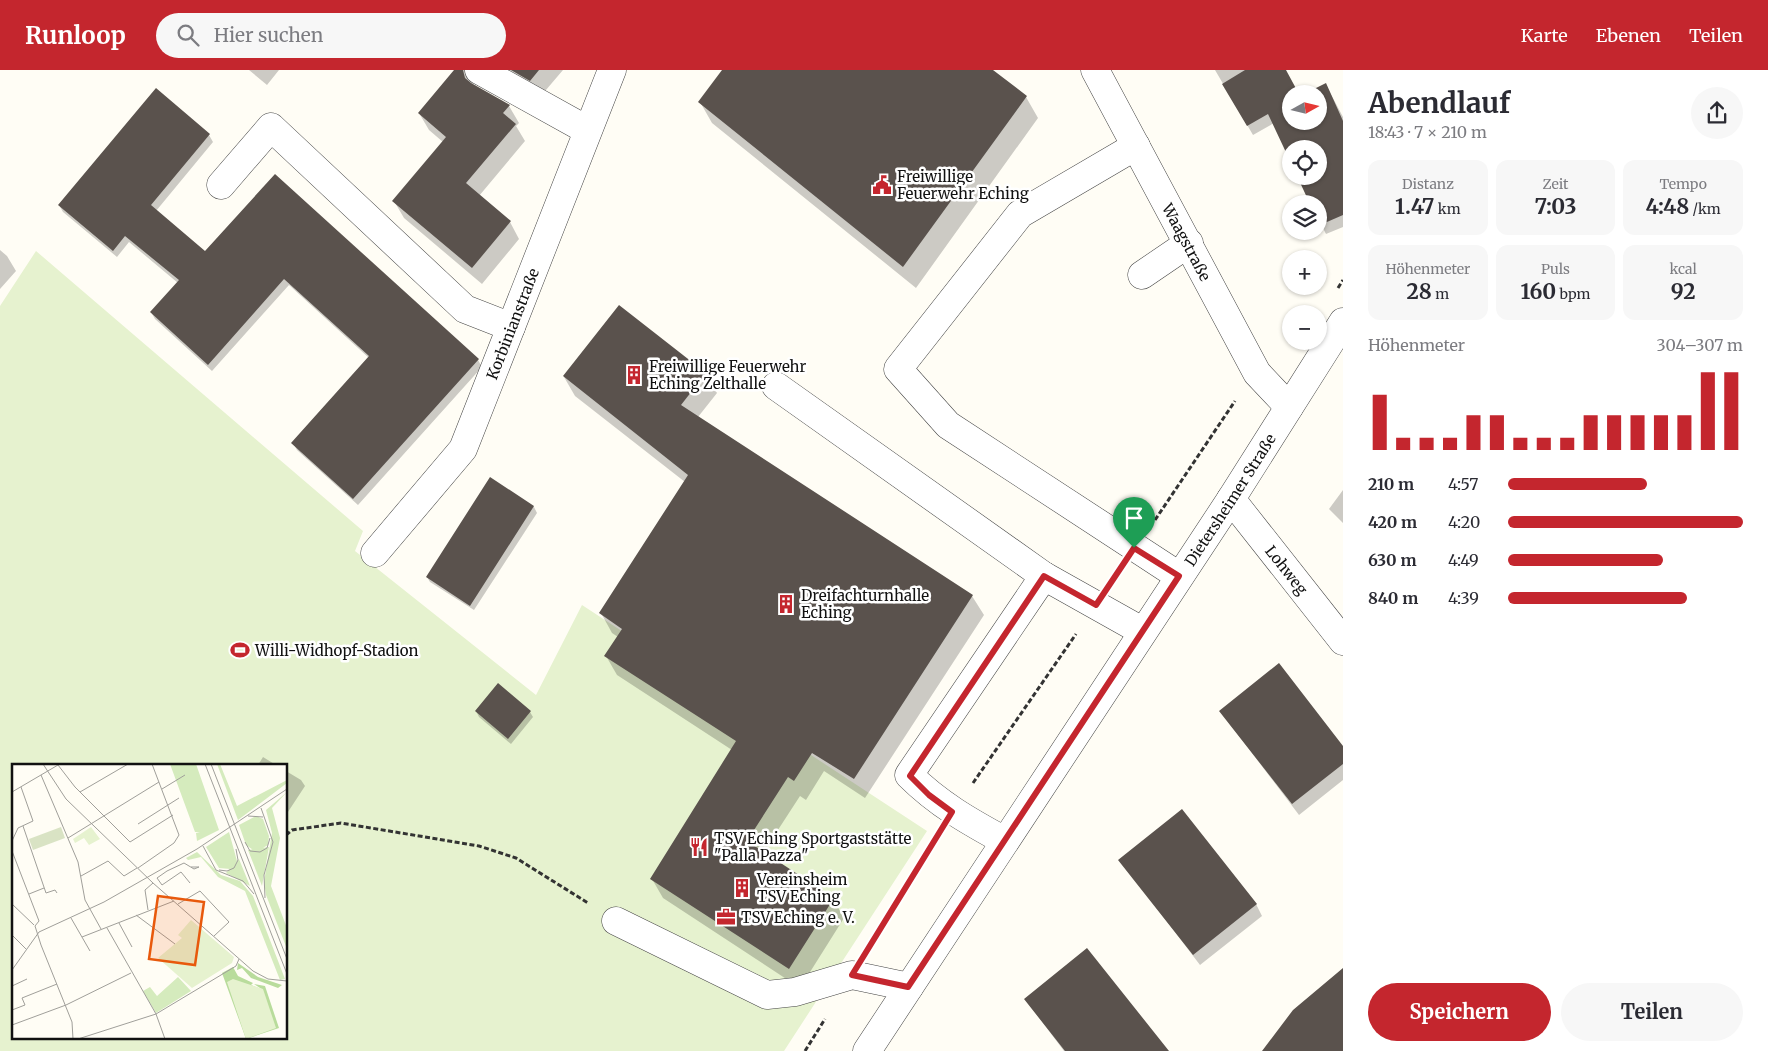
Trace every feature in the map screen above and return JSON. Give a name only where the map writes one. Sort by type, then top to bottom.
[{"type":"street","points":[[479,70],[587,130]]},
{"type":"street","name":"Korbinianstraße","points":[[375,553],[462,449],[612,70]]},
{"type":"street","name":"Waagstraße","points":[[1095,70],[1257,373],[1289,407]]},
{"type":"street","points":[[221,185],[271,127],[465,309],[510,327]]},
{"type":"street","points":[[1136,146],[1020,214],[898,368],[948,425],[1179,576]]},
{"type":"street","points":[[1142,274],[1189,243]]},
{"type":"street","name":"Dietersheimer Straße","points":[[867,1051],[1142,631],[1231,499],[1343,322]]},
{"type":"street","points":[[776,386],[1044,576],[1142,631]]},
{"type":"street","name":"Lohweg","points":[[1231,499],[1343,641]]},
{"type":"street","points":[[1005,841],[952,812],[929,795],[910,776],[1044,576]]},
{"type":"street","points":[[616,921],[768,995],[795,992],[852,975],[908,987]]},
{"type":"path","points":[[1134,548],[1187,474],[1230,406],[1257,373]]},
{"type":"path","points":[[805,1051],[952,812],[1096,605]]},
{"type":"path","points":[[288,833],[292,830],[341,823],[479,846],[516,858],[616,921]]},
{"type":"green space","name":"Willi-Widhopf-Stadion","points":[[36,251],[363,531],[355,551],[536,695],[582,605],[927,831],[784,1051],[0,1051],[0,306]]},
{"type":"building","points":[[454,70],[463,70],[465,78],[471,83],[510,105],[503,113],[516,124],[466,183],[511,221],[472,268],[392,201],[446,137],[418,113]]},
{"type":"building","points":[[511,70],[539,70],[530,81]]},
{"type":"building","name":"Freiwillige Feuerwehr Eching","points":[[722,70],[993,70],[1027,96],[903,267],[698,102]]},
{"type":"building","points":[[1245,70],[1286,70],[1294,85],[1282,85],[1282,130],[1328,130],[1328,87],[1343,121],[1343,215],[1327,222],[1327,195],[1306,195],[1301,185],[1327,185],[1327,140],[1282,140],[1282,144],[1268,114],[1247,126],[1222,84]]},
{"type":"building","points":[[156,88],[210,134],[151,205],[205,251],[275,174],[479,359],[353,499],[291,443],[369,356],[284,279],[208,365],[150,312],[179,280],[125,236],[113,251],[58,205]]},
{"type":"building","name":"Dreifachturnhalle Eching","points":[[619,305],[706,373],[681,405],[973,595],[854,779],[812,753],[794,781],[788,777],[747,841],[834,898],[789,969],[650,879],[736,741],[604,656],[622,629],[599,613],[688,475],[563,376]]},
{"type":"building","points":[[490,477],[534,506],[470,606],[426,577]]},
{"type":"building","points":[[1279,663],[1343,746],[1343,764],[1292,804],[1219,711]]},
{"type":"building","points":[[498,683],[531,711],[508,739],[475,711]]},
{"type":"building","points":[[1182,809],[1257,904],[1193,955],[1118,860]]},
{"type":"building","points":[[1087,948],[1169,1051],[1065,1051],[1024,999]]},
{"type":"building","points":[[1343,968],[1343,1051],[1262,1051],[1293,1010]]},
{"type":"place","name":"Freiwillige Feuerwehr Eching","points":[[882,185]]},
{"type":"place","name":"Freiwillige Feuerwehr Eching Zelthalle","points":[[634,375]]},
{"type":"place","name":"Dreifachturnhalle Eching","points":[[786,604]]},
{"type":"place","name":"Willi-Widhopf-Stadion","points":[[240,650]]},
{"type":"place","name":"TSV Eching Sportgaststätte \"Palla Pazza\"","points":[[699,847]]},
{"type":"place","name":"Vereinsheim TSV Eching","points":[[742,888]]},
{"type":"place","name":"TSV Eching e. V.","points":[[726,917]]},
{"type":"route","points":[[1134,548],[1179,576],[908,987],[852,975],[952,812],[929,795],[910,776],[1044,576],[1096,605],[1134,548]]}]
